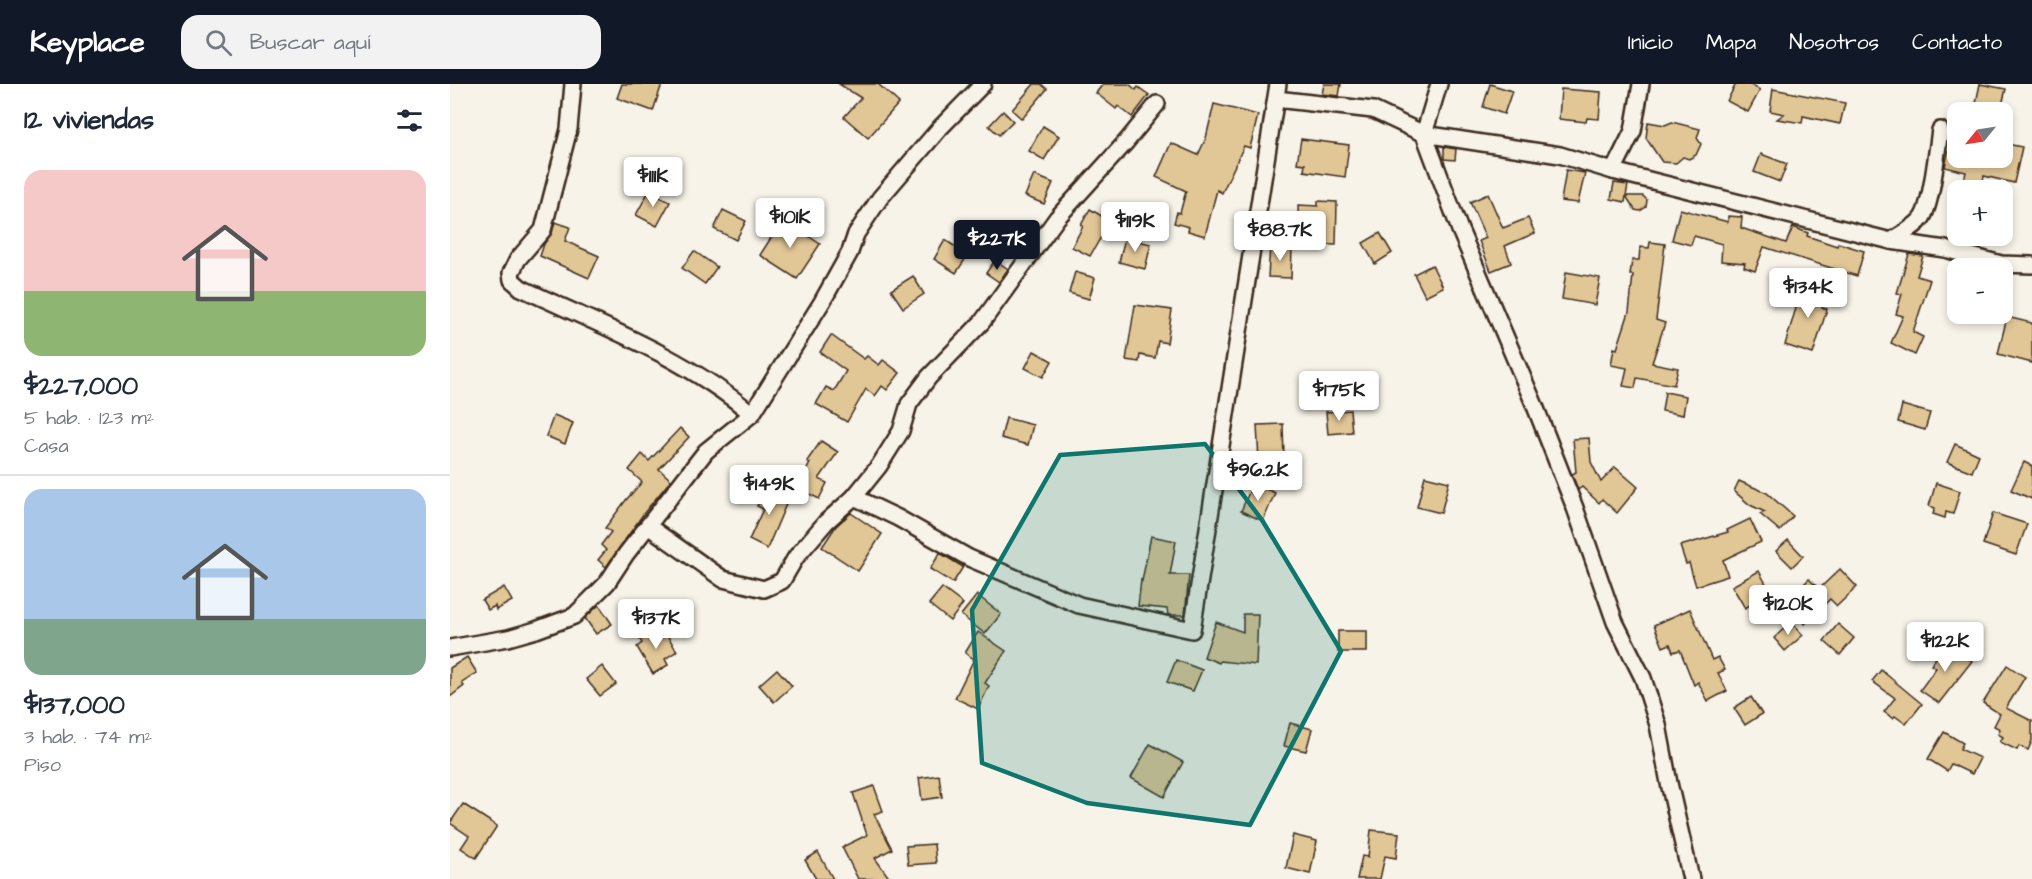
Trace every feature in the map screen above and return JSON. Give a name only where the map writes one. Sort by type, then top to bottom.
[{"type":"street","points":[[573,84],[569,129],[543,230],[518,259],[511,273],[512,280],[521,288],[677,362],[725,391],[752,414]]},
{"type":"street","points":[[450,648],[508,638],[574,616],[607,583],[706,451],[752,414],[822,302],[850,252],[856,234],[880,198],[940,128],[983,84]]},
{"type":"street","points":[[1439,84],[1424,134],[1460,230],[1539,416],[1575,508],[1615,622],[1643,678],[1658,724],[1691,879]]},
{"type":"street","points":[[1613,171],[1633,131],[1641,84]]},
{"type":"street","points":[[854,497],[898,518],[969,558],[1079,604],[1192,630],[1277,92],[1373,110],[1424,134],[1560,155],[1613,171],[1891,241],[1945,249],[2001,264],[2032,265]]},
{"type":"street","points":[[648,526],[723,579],[764,589],[782,581],[804,548],[826,522],[854,497],[879,466],[901,431],[909,404],[929,377],[982,322],[1057,218],[1157,104]]},
{"type":"street","points":[[1891,241],[1922,218],[1930,194],[1940,130]]},
{"type":"highlighted area","points":[[1205,444],[1262,520],[1341,651],[1250,825],[1087,803],[982,763],[972,610],[1060,455]]},
{"type":"building","points":[[622,84],[662,84],[653,111],[617,98]]},
{"type":"building","points":[[839,84],[878,84],[899,103],[868,138],[844,117],[861,98]]},
{"type":"building","points":[[1034,84],[1041,84],[1047,89],[1022,119],[1012,110]]},
{"type":"building","points":[[1103,84],[1129,84],[1136,90],[1138,87],[1149,95],[1132,117],[1118,106],[1116,109],[1096,93]]},
{"type":"building","points":[[1324,84],[1341,84],[1339,96],[1322,94]]},
{"type":"building","points":[[1490,84],[1512,91],[1504,114],[1483,107]]},
{"type":"building","points":[[1736,84],[1749,84],[1760,90],[1748,112],[1727,101]]},
{"type":"building","points":[[1980,84],[2006,89],[2003,102],[1976,102]]},
{"type":"building","points":[[1561,89],[1601,92],[1599,119],[1587,118],[1586,122],[1559,119]]},
{"type":"building","points":[[1773,89],[1845,103],[1840,124],[1803,116],[1802,123],[1777,119],[1784,114],[1770,111]]},
{"type":"building","points":[[1214,104],[1258,115],[1250,148],[1244,146],[1222,193],[1217,190],[1205,236],[1188,231],[1189,227],[1174,223],[1177,212],[1180,213],[1186,191],[1156,177],[1171,143],[1198,155],[1206,138]]},
{"type":"building","points":[[1003,111],[1013,121],[999,135],[989,126]]},
{"type":"building","points":[[1648,122],[1665,125],[1672,122],[1700,129],[1697,138],[1701,144],[1696,155],[1689,159],[1683,157],[1676,163],[1662,162],[1646,138]]},
{"type":"building","points":[[1043,126],[1059,136],[1044,160],[1029,151]]},
{"type":"building","points":[[1301,139],[1349,145],[1345,177],[1304,171],[1305,164],[1297,163]]},
{"type":"building","points":[[2013,145],[2022,147],[2014,183],[2013,180],[1984,176],[1983,180],[1964,180],[1966,172],[1949,168],[2013,168]]},
{"type":"building","points":[[1444,147],[1456,149],[1455,160],[1444,159]]},
{"type":"building","points":[[1761,154],[1787,164],[1780,182],[1754,172]]},
{"type":"building","points":[[1566,170],[1585,173],[1578,203],[1561,201]]},
{"type":"building","points":[[1034,175],[1053,183],[1044,204],[1025,196]]},
{"type":"building","points":[[1614,183],[1628,185],[1625,202],[1611,199]]},
{"type":"building","points":[[649,191],[670,202],[657,226],[636,215]]},
{"type":"building","points":[[1488,194],[1503,228],[1528,218],[1535,233],[1505,246],[1511,263],[1491,271],[1479,241],[1486,238],[1470,202]]},
{"type":"building","points":[[1626,196],[1643,196],[1647,200],[1646,207],[1640,211],[1635,210]]},
{"type":"building","points":[[1318,201],[1337,202],[1336,245],[1299,244],[1298,205],[1318,206]]},
{"type":"building","points":[[1090,209],[1110,221],[1090,256],[1072,247]]},
{"type":"building","points":[[1680,209],[1728,222],[1728,216],[1742,217],[1741,228],[1786,243],[1793,227],[1808,233],[1807,236],[1837,246],[1838,243],[1864,251],[1857,276],[1764,247],[1755,271],[1744,267],[1745,263],[1721,261],[1722,244],[1694,236],[1691,245],[1672,240]]},
{"type":"building","points":[[723,210],[746,221],[736,240],[714,229]]},
{"type":"building","points":[[783,219],[820,244],[797,279],[760,255]]},
{"type":"building","points":[[555,222],[570,227],[565,241],[599,256],[589,278],[540,256]]},
{"type":"building","points":[[1380,233],[1392,253],[1375,264],[1363,243]]},
{"type":"building","points":[[1125,238],[1151,244],[1145,269],[1119,262]]},
{"type":"building","points":[[945,240],[968,255],[956,273],[934,259]]},
{"type":"building","points":[[1650,242],[1665,244],[1656,320],[1665,323],[1652,363],[1678,368],[1674,385],[1637,378],[1635,388],[1623,386],[1627,368],[1611,365],[1614,348],[1617,349],[1629,312],[1633,275],[1630,275],[1632,260],[1639,260],[1640,247],[1649,248]]},
{"type":"building","points":[[1270,246],[1292,247],[1291,278],[1268,277]]},
{"type":"building","points":[[694,251],[717,267],[705,284],[682,268]]},
{"type":"building","points":[[1909,254],[1923,256],[1917,276],[1930,280],[1913,332],[1923,337],[1915,355],[1891,343],[1903,316],[1896,314],[1902,294],[1897,293]]},
{"type":"building","points":[[995,260],[1008,269],[999,282],[986,273]]},
{"type":"building","points":[[1432,265],[1443,287],[1425,296],[1414,274]]},
{"type":"building","points":[[1075,272],[1095,278],[1089,299],[1069,293]]},
{"type":"building","points":[[1566,272],[1600,278],[1595,305],[1562,299]]},
{"type":"building","points":[[913,276],[924,294],[903,308],[891,290]]},
{"type":"building","points":[[1804,281],[1829,291],[1822,308],[1827,309],[1813,354],[1785,345]]},
{"type":"building","points":[[1135,305],[1172,310],[1167,343],[1158,341],[1155,358],[1140,355],[1139,362],[1126,360]]},
{"type":"building","points":[[2013,318],[2032,323],[2032,363],[1998,354],[2005,324],[2013,324]]},
{"type":"building","points":[[831,335],[864,359],[867,356],[879,365],[883,360],[900,373],[887,390],[882,386],[875,396],[866,389],[847,422],[816,404],[826,387],[834,391],[846,371],[820,352]]},
{"type":"building","points":[[1034,351],[1052,361],[1043,377],[1025,368]]},
{"type":"building","points":[[1665,392],[1686,396],[1683,415],[1662,411]]},
{"type":"building","points":[[1902,405],[1930,413],[1925,430],[1898,422]]},
{"type":"building","points":[[1350,410],[1352,432],[1328,434],[1326,412]]},
{"type":"building","points":[[554,415],[573,423],[565,444],[546,436]]},
{"type":"building","points":[[1006,418],[1033,425],[1028,445],[1001,438]]},
{"type":"building","points":[[1283,424],[1284,460],[1259,461],[1257,425]]},
{"type":"building","points":[[680,428],[689,437],[659,469],[671,480],[644,513],[606,567],[598,560],[606,550],[601,545],[611,532],[605,528],[642,482],[629,470],[642,454],[649,461]]},
{"type":"building","points":[[1589,438],[1591,462],[1601,482],[1615,467],[1638,487],[1617,513],[1602,499],[1599,503],[1582,487],[1578,490],[1572,474],[1576,472],[1573,439]]},
{"type":"building","points":[[821,441],[838,452],[819,479],[827,483],[819,499],[798,488],[810,463],[807,461]]},
{"type":"building","points":[[1955,444],[1979,455],[1972,472],[1947,462]]},
{"type":"building","points":[[2024,462],[2032,466],[2032,499],[2011,490]]},
{"type":"building","points":[[1425,476],[1449,482],[1441,513],[1417,507]]},
{"type":"building","points":[[1739,481],[1767,493],[1793,516],[1780,531],[1760,514],[1765,512],[1750,505],[1734,491]]},
{"type":"building","points":[[1253,483],[1275,493],[1263,521],[1241,511]]},
{"type":"building","points":[[1936,483],[1960,491],[1953,514],[1946,512],[1945,518],[1933,514],[1935,508],[1929,506]]},
{"type":"building","points":[[766,485],[790,495],[767,549],[749,540],[763,509],[757,506]]},
{"type":"building","points":[[851,513],[882,534],[858,571],[822,547],[836,526]]},
{"type":"building","points":[[1993,513],[2027,524],[2016,555],[1983,544]]},
{"type":"building","points":[[1750,519],[1761,542],[1723,560],[1728,576],[1696,586],[1689,563],[1686,564],[1680,546],[1728,532],[1727,530]]},
{"type":"building","points":[[1151,536],[1176,541],[1170,575],[1189,575],[1185,615],[1168,615],[1167,609],[1138,606]]},
{"type":"building","points":[[1788,540],[1803,556],[1792,567],[1776,551]]},
{"type":"building","points":[[940,553],[963,567],[953,583],[930,569]]},
{"type":"building","points":[[1840,569],[1857,587],[1837,606],[1830,599],[1805,624],[1785,603],[1809,579],[1819,589]]},
{"type":"building","points":[[1759,571],[1771,593],[1745,608],[1732,586]]},
{"type":"building","points":[[504,587],[512,601],[496,610],[495,606],[488,610],[482,600]]},
{"type":"building","points":[[942,588],[963,604],[950,621],[929,604]]},
{"type":"building","points":[[977,595],[1001,614],[985,634],[961,615]]},
{"type":"building","points":[[599,605],[612,624],[596,634],[585,618]]},
{"type":"building","points":[[1690,609],[1712,660],[1718,657],[1725,670],[1718,673],[1727,691],[1708,701],[1698,682],[1694,685],[1680,650],[1673,652],[1670,644],[1663,647],[1654,625]]},
{"type":"building","points":[[1243,614],[1258,614],[1256,665],[1220,661],[1219,663],[1204,657],[1216,622],[1243,632]]},
{"type":"building","points":[[1791,622],[1803,635],[1785,651],[1774,638]]},
{"type":"building","points":[[1838,624],[1854,638],[1840,655],[1824,641]]},
{"type":"building","points":[[655,627],[662,638],[667,635],[677,651],[665,659],[668,665],[653,674],[637,647],[642,643],[639,638]]},
{"type":"building","points":[[1338,631],[1367,631],[1367,652],[1338,652]]},
{"type":"building","points":[[978,632],[1006,651],[985,683],[989,686],[978,709],[955,698],[974,659],[965,653]]},
{"type":"building","points":[[1946,643],[1972,661],[1939,703],[1920,690],[1936,668],[1931,665]]},
{"type":"building","points":[[467,657],[477,673],[462,683],[464,686],[450,697],[450,668]]},
{"type":"building","points":[[1176,660],[1202,670],[1193,691],[1167,682]]},
{"type":"building","points":[[2007,665],[2025,677],[2006,708],[2032,721],[2032,741],[2028,750],[2019,746],[2017,750],[2000,742],[2003,737],[1998,734],[2000,729],[1994,726],[2000,714],[1983,703]]},
{"type":"building","points":[[602,666],[616,684],[600,696],[586,679]]},
{"type":"building","points":[[777,669],[792,686],[774,702],[759,685]]},
{"type":"building","points":[[1881,670],[1922,704],[1906,724],[1884,712],[1895,698],[1872,681]]},
{"type":"building","points":[[1751,697],[1762,714],[1745,725],[1734,708]]},
{"type":"building","points":[[1290,723],[1312,729],[1306,751],[1284,746]]},
{"type":"building","points":[[1944,732],[1963,743],[1960,749],[1980,758],[1972,774],[1951,764],[1947,771],[1928,759]]},
{"type":"building","points":[[1150,744],[1183,762],[1164,797],[1131,778]]},
{"type":"building","points":[[939,775],[942,797],[922,800],[919,778]]},
{"type":"building","points":[[874,786],[883,811],[874,814],[892,849],[875,858],[890,879],[858,879],[842,847],[867,835],[853,793]]},
{"type":"building","points":[[463,804],[497,826],[476,858],[461,848],[469,836],[450,823]]},
{"type":"building","points":[[1371,830],[1399,833],[1396,858],[1385,856],[1380,879],[1357,879],[1362,856],[1368,857]]},
{"type":"building","points":[[1293,835],[1317,841],[1310,874],[1286,868]]},
{"type":"building","points":[[934,844],[936,863],[908,865],[906,846]]},
{"type":"building","points":[[818,852],[833,879],[816,879],[805,860]]}]
